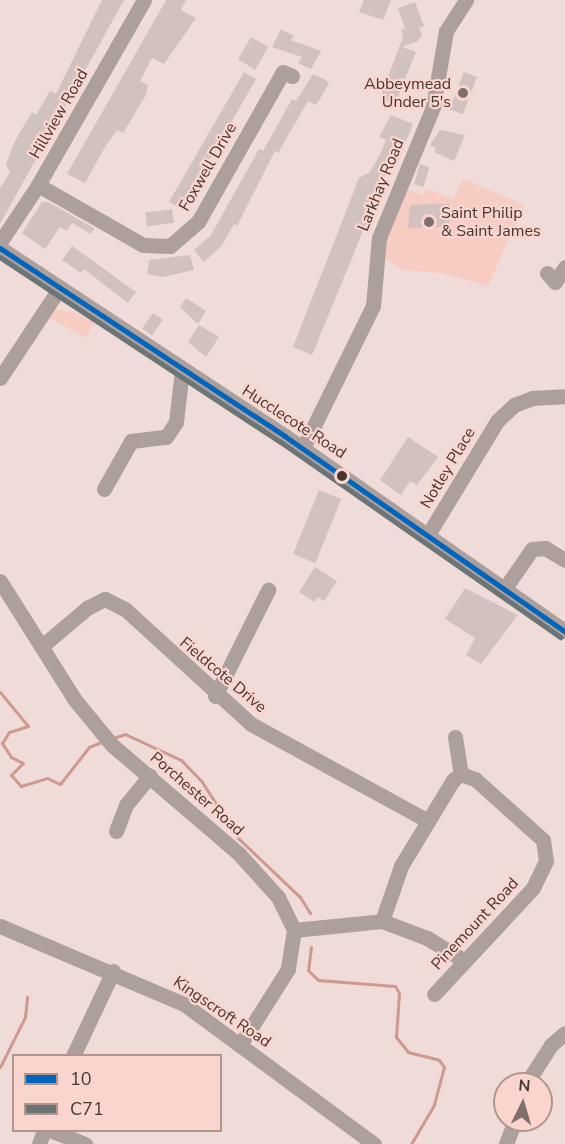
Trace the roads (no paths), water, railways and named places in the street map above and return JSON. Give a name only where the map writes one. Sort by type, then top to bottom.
[{"type":"street","name":"Hillview Road","points":[[0,242],[39,185],[144,0]]},
{"type":"street","name":"Larkhay Road","points":[[303,448],[373,306],[379,238],[433,107],[438,58],[446,31],[459,2]]},
{"type":"street","name":"Foxwell Drive","points":[[39,185],[142,245],[163,247],[177,243],[198,222],[284,72]]},
{"type":"street","name":"Hucclecote Road","points":[[0,248],[429,533],[565,630]]},
{"type":"street","points":[[555,281],[565,267]]},
{"type":"street","points":[[0,378],[59,289]]},
{"type":"street","points":[[104,489],[131,441],[166,436],[178,414],[183,370]]},
{"type":"street","name":"Notley Place","points":[[429,533],[496,421],[514,405],[532,398],[565,396]]},
{"type":"street","points":[[505,588],[532,549],[545,548],[565,560]]},
{"type":"street","name":"Porchester Road","points":[[0,581],[108,740],[239,854],[278,897],[294,930]]},
{"type":"street","points":[[214,696],[268,590]]},
{"type":"street","name":"Fieldcote Drive","points":[[42,646],[105,599],[125,609],[214,696],[251,724],[428,821]]},
{"type":"street","points":[[382,921],[401,866],[428,821],[461,774],[455,737]]},
{"type":"street","name":"Pinemount Road","points":[[434,994],[533,888],[546,861],[543,840],[475,779],[461,774]]},
{"type":"street","points":[[116,831],[126,805],[150,775]]},
{"type":"street","points":[[240,1044],[288,969],[294,930],[382,921],[427,938],[465,961]]},
{"type":"street","name":"Kingscroft Road","points":[[0,926],[113,971],[184,1004],[374,1144]]},
{"type":"street","points":[[74,1054],[113,971]]},
{"type":"street","points":[[534,1072],[551,1045],[565,1033]]},
{"type":"street","points":[[53,1132],[85,1144]]},
{"type":"waterway","points":[[0,692],[28,726],[9,732],[2,743],[11,757],[23,763],[11,775],[21,786],[47,778],[60,784],[89,747],[104,741]]},
{"type":"waterway","points":[[113,738],[125,734],[181,760],[202,782],[238,838],[300,897],[310,913]]},
{"type":"waterway","points":[[311,947],[308,970],[318,980],[395,986],[399,993],[396,1037],[408,1052],[439,1060],[444,1067],[434,1105],[411,1144]]},
{"type":"waterway","points":[[0,1067],[25,1017],[27,997]]},
{"type":"place","name":"Abbeymead Under 5's","points":[[463,93]]},
{"type":"place","name":"Saint Philip & Saint James","points":[[429,222]]}]
